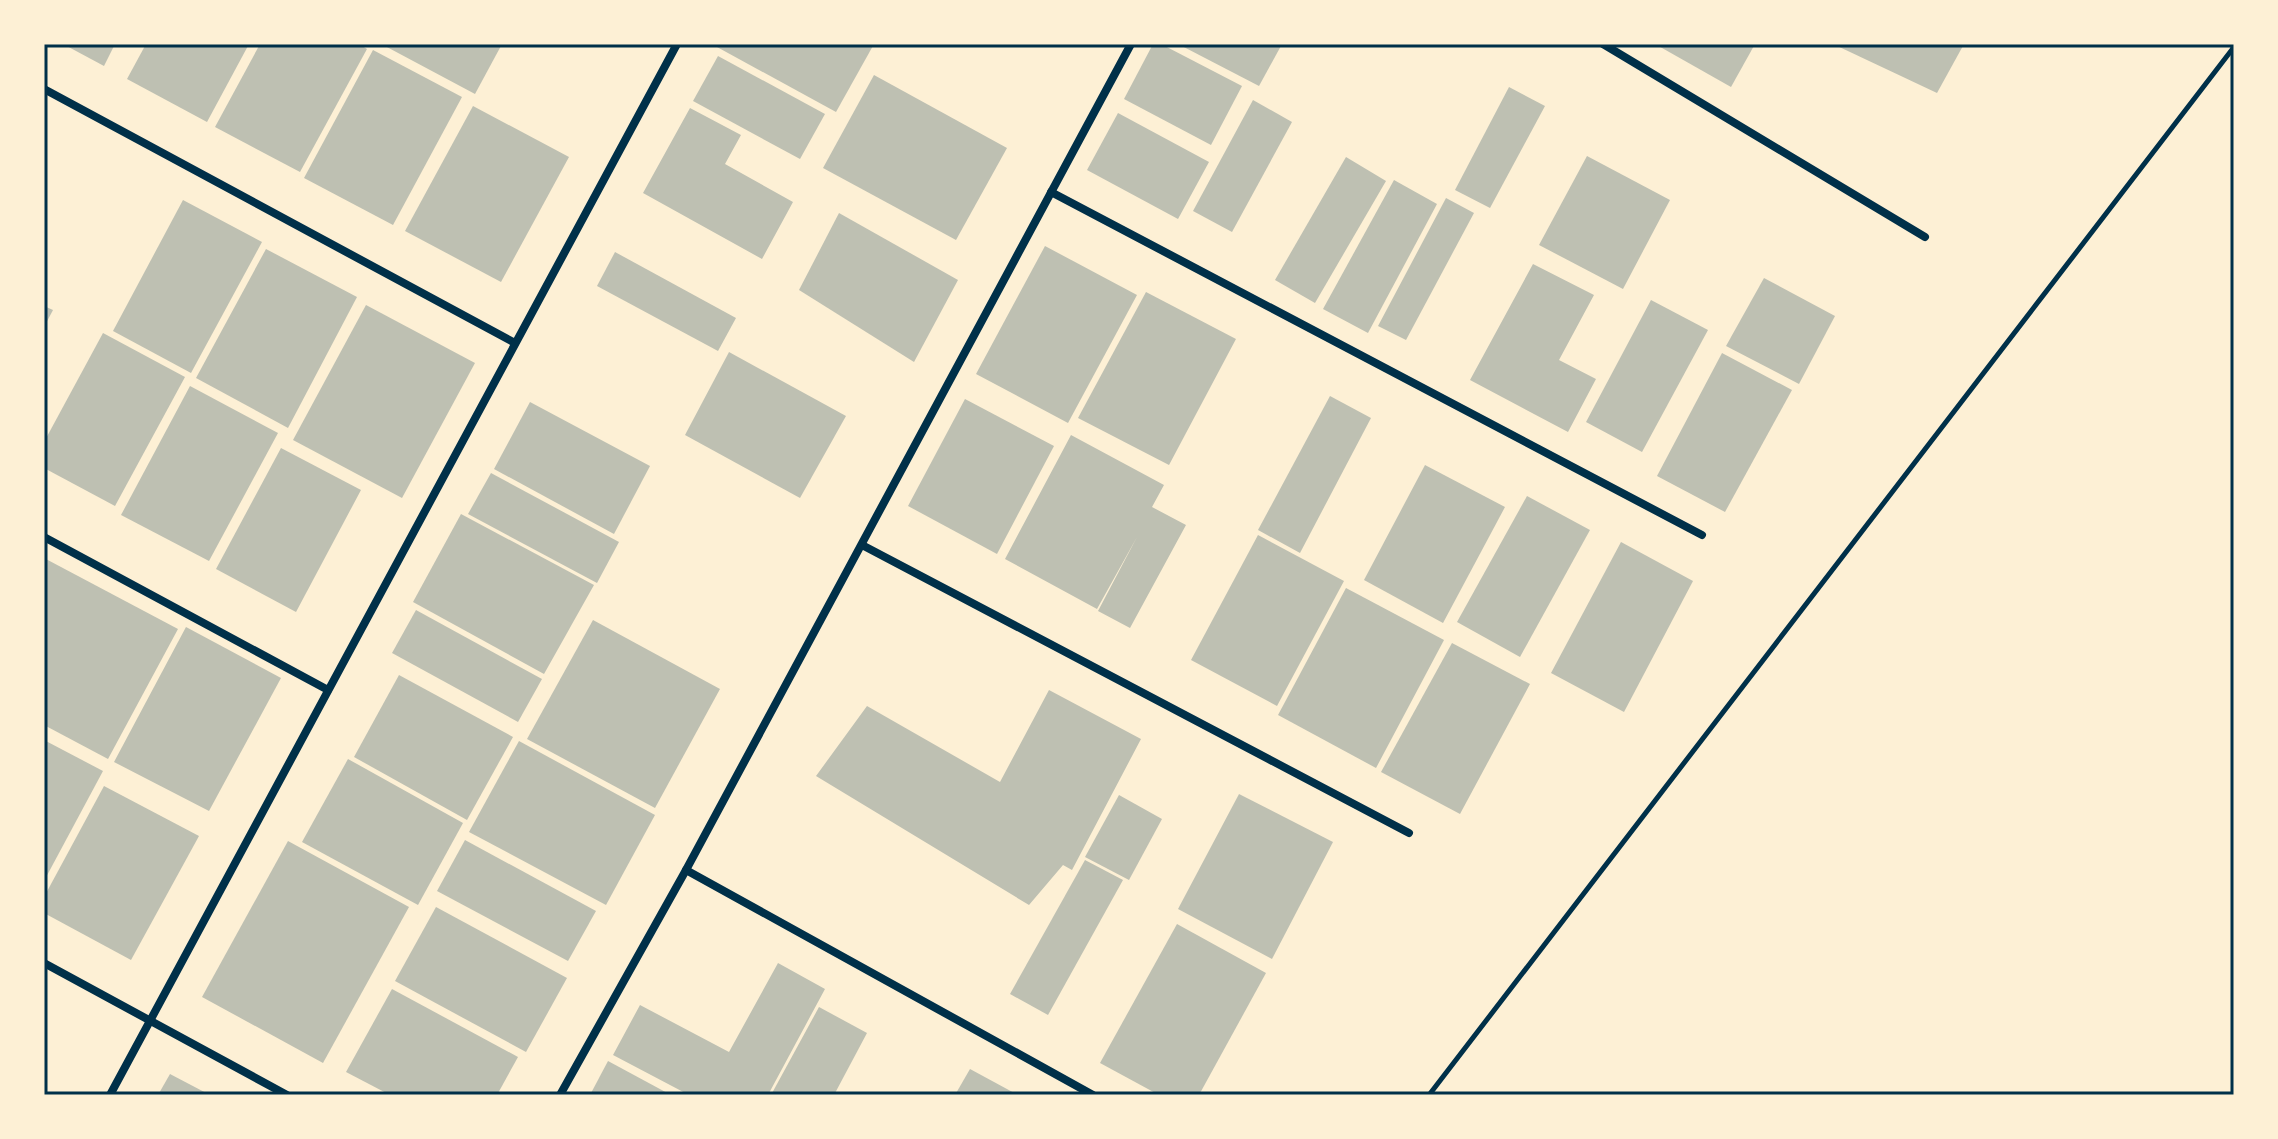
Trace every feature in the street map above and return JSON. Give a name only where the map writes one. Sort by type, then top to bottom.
[{"type":"street","points":[[110,1095],[677,44]]},
{"type":"street","points":[[560,1095],[686,870],[1131,44]]},
{"type":"street","points":[[1603,44],[1925,237]]},
{"type":"street","points":[[44,89],[515,343]]},
{"type":"street","points":[[1051,192],[1702,535]]},
{"type":"street","points":[[44,537],[328,690]]},
{"type":"street","points":[[862,545],[1409,833]]},
{"type":"street","points":[[686,870],[1093,1095]]},
{"type":"street","points":[[44,963],[287,1095]]},
{"type":"path","points":[[1429,1095],[2234,47]]},
{"type":"building","points":[[63,44],[115,44],[104,66]]},
{"type":"building","points":[[146,44],[249,44],[207,122],[127,79]]},
{"type":"building","points":[[260,44],[359,44],[367,49],[300,172],[215,127]]},
{"type":"building","points":[[386,44],[502,44],[475,94]]},
{"type":"building","points":[[718,44],[874,44],[836,112],[717,47]]},
{"type":"building","points":[[1153,44],[1161,44],[1242,86],[1211,145],[1124,99]]},
{"type":"building","points":[[1178,44],[1282,44],[1259,86]]},
{"type":"building","points":[[1655,44],[1755,44],[1731,87]]},
{"type":"building","points":[[1833,44],[1964,44],[1937,93]]},
{"type":"building","points":[[373,50],[462,97],[393,225],[304,178]]},
{"type":"building","points":[[718,56],[825,114],[800,159],[693,101]]},
{"type":"building","points":[[874,75],[1007,148],[956,240],[823,168]]},
{"type":"building","points":[[1509,87],[1545,106],[1490,208],[1455,190]]},
{"type":"building","points":[[1253,100],[1292,122],[1232,232],[1193,211]]},
{"type":"building","points":[[473,106],[569,157],[501,282],[405,231]]},
{"type":"building","points":[[690,108],[741,135],[725,164],[793,202],[762,259],[643,193]]},
{"type":"building","points":[[1118,113],[1209,162],[1178,219],[1087,170]]},
{"type":"building","points":[[1587,156],[1670,200],[1623,289],[1539,245]]},
{"type":"building","points":[[1346,157],[1386,181],[1315,303],[1275,280]]},
{"type":"building","points":[[1394,180],[1437,204],[1368,333],[1323,309]]},
{"type":"building","points":[[1446,198],[1474,213],[1406,340],[1378,326]]},
{"type":"building","points":[[183,200],[262,242],[191,373],[113,331]]},
{"type":"building","points":[[839,213],[958,280],[914,362],[799,290]]},
{"type":"building","points":[[1045,246],[1137,295],[1068,423],[976,374]]},
{"type":"building","points":[[266,249],[357,297],[288,428],[196,378]]},
{"type":"building","points":[[615,252],[736,318],[718,351],[597,286]]},
{"type":"building","points":[[1533,264],[1594,295],[1559,360],[1596,379],[1568,432],[1470,380]]},
{"type":"building","points":[[1764,278],[1835,316],[1799,384],[1726,346]]},
{"type":"building","points":[[1146,292],[1236,339],[1169,465],[1078,418]]},
{"type":"building","points":[[1651,300],[1708,330],[1642,452],[1586,422]]},
{"type":"building","points":[[366,305],[475,363],[402,498],[293,440]]},
{"type":"building","points":[[44,306],[53,310],[44,327]]},
{"type":"building","points":[[103,333],[185,377],[115,506],[44,468],[44,442]]},
{"type":"building","points":[[729,352],[846,416],[800,498],[685,435]]},
{"type":"building","points":[[1722,353],[1792,390],[1725,512],[1657,476]]},
{"type":"building","points":[[190,386],[278,433],[209,561],[121,515]]},
{"type":"building","points":[[1330,396],[1371,418],[1300,553],[1258,530]]},
{"type":"building","points":[[965,399],[1054,446],[997,554],[908,506]]},
{"type":"building","points":[[530,402],[650,466],[614,534],[494,469]]},
{"type":"building","points":[[1071,435],[1164,485],[1152,507],[1186,525],[1130,628],[1098,611],[1137,537],[1097,609],[1005,559]]},
{"type":"building","points":[[281,448],[361,490],[296,612],[216,569]]},
{"type":"building","points":[[1425,465],[1505,507],[1443,623],[1364,580]]},
{"type":"building","points":[[491,473],[619,542],[597,583],[468,514]]},
{"type":"building","points":[[1527,496],[1590,530],[1520,657],[1457,622]]},
{"type":"building","points":[[461,514],[594,585],[544,674],[413,602]]},
{"type":"building","points":[[1258,535],[1344,581],[1277,706],[1191,660]]},
{"type":"building","points":[[1621,542],[1693,581],[1624,712],[1551,673]]},
{"type":"building","points":[[44,558],[178,629],[108,759],[44,725]]},
{"type":"building","points":[[1346,588],[1444,640],[1376,768],[1278,715]]},
{"type":"building","points":[[416,610],[542,679],[518,722],[392,653]]},
{"type":"building","points":[[593,620],[720,689],[655,808],[527,739]]},
{"type":"building","points":[[186,627],[281,678],[209,811],[114,762]]},
{"type":"building","points":[[1452,643],[1530,684],[1460,814],[1381,772]]},
{"type":"building","points":[[399,675],[513,737],[467,820],[354,757]]},
{"type":"building","points":[[1049,690],[1141,739],[1072,870],[1063,865],[1029,905],[816,776],[867,706],[1000,782]]},
{"type":"building","points":[[44,740],[103,771],[44,881]]},
{"type":"building","points":[[519,741],[655,815],[606,905],[469,832]]},
{"type":"building","points":[[348,759],[463,823],[418,905],[302,842]]},
{"type":"building","points":[[104,786],[199,836],[131,960],[44,913],[44,897]]},
{"type":"building","points":[[1239,794],[1333,842],[1272,959],[1178,909]]},
{"type":"building","points":[[1119,795],[1162,819],[1129,880],[1085,857]]},
{"type":"building","points":[[465,840],[596,911],[568,961],[437,891]]},
{"type":"building","points":[[288,841],[409,907],[323,1063],[202,997]]},
{"type":"building","points":[[1085,860],[1123,880],[1048,1015],[1010,994]]},
{"type":"building","points":[[436,907],[567,978],[526,1052],[395,981]]},
{"type":"building","points":[[1177,924],[1266,973],[1199,1095],[1159,1095],[1100,1063]]},
{"type":"building","points":[[778,963],[825,989],[768,1095],[689,1095],[613,1055],[640,1005],[729,1052]]},
{"type":"building","points":[[392,989],[518,1057],[497,1095],[390,1095],[346,1072]]},
{"type":"building","points":[[819,1007],[867,1033],[834,1095],[771,1095]]},
{"type":"building","points":[[608,1061],[671,1095],[590,1095]]},
{"type":"building","points":[[970,1069],[1018,1095],[955,1095]]},
{"type":"building","points":[[170,1074],[210,1095],[158,1095]]}]
